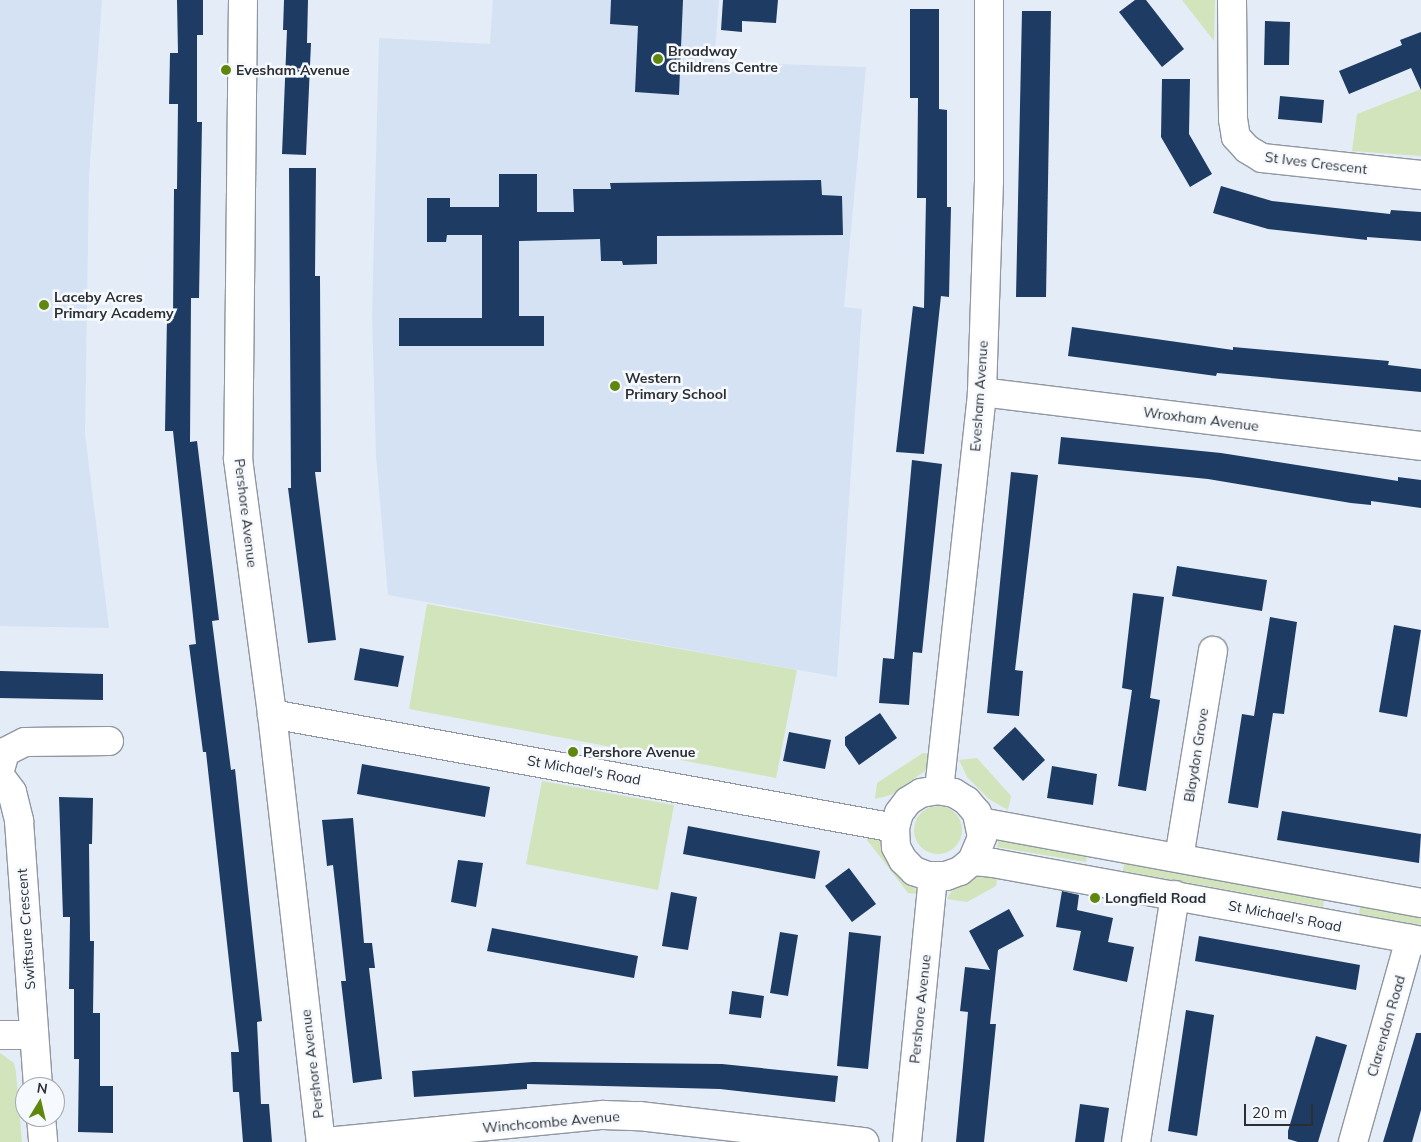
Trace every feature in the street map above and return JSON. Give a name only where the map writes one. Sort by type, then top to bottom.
[{"type":"street","name":"Pershore Avenue","points":[[243,0],[238,459],[272,714],[321,1142]]},
{"type":"street","name":"Evesham Avenue","points":[[939,790],[982,392],[989,181],[989,0]]},
{"type":"street","name":"St Ives Crescent","points":[[1232,0],[1233,119],[1236,137],[1247,149],[1262,158],[1421,175]]},
{"type":"street","name":"Wroxham Avenue","points":[[982,392],[1421,446]]},
{"type":"street","name":"Blaydon Grove","points":[[1179,858],[1213,651]]},
{"type":"street","name":"St Michael's Road","points":[[272,714],[894,828]]},
{"type":"street","points":[[0,770],[5,752],[24,742],[109,741]]},
{"type":"street","name":"Swiftsure Crescent","points":[[0,776],[12,792],[19,821],[37,1077]]},
{"type":"street","points":[[939,790],[954,793],[967,800],[980,822],[982,837],[972,861],[960,871],[933,876],[914,871],[903,860],[896,847],[894,828],[899,813],[908,801],[921,793],[939,790]]},
{"type":"street","points":[[980,822],[1421,903]]},
{"type":"street","points":[[1100,882],[1106,844]]},
{"type":"street","name":"St Michael's Road","points":[[972,861],[1175,895],[1416,940]]},
{"type":"street","name":"Pershore Avenue","points":[[907,1142],[933,876]]},
{"type":"street","points":[[1338,926],[1345,889]]},
{"type":"street","points":[[1136,1142],[1175,895]]},
{"type":"street","name":"Clarendon Road","points":[[1353,1142],[1416,940]]},
{"type":"street","points":[[0,1035],[34,1035]]},
{"type":"street","name":"Winchcombe Avenue","points":[[326,1142],[603,1115],[639,1116],[865,1142]]},
{"type":"street","points":[[42,1127],[43,1142]]},
{"type":"shaded area","name":"Laceby Acres Primary Academy","points":[[0,0],[102,0],[89,176],[85,434],[109,628],[0,626]]},
{"type":"shaded area","name":"Western Primary School","points":[[493,0],[719,0],[714,62],[866,67],[844,307],[862,309],[837,677],[388,595],[376,455],[372,316],[379,38],[490,44]]},
{"type":"green space","points":[[1182,0],[1215,0],[1214,41]]},
{"type":"green space","points":[[1421,89],[1421,156],[1352,151],[1357,114]]},
{"type":"green space","points":[[427,604],[797,670],[776,778],[409,709]]},
{"type":"green space","points":[[923,753],[936,755],[929,768],[891,795],[875,799],[877,783]]},
{"type":"green space","points":[[977,758],[1011,796],[1008,810],[989,799],[967,777],[959,760]]},
{"type":"green space","points":[[542,781],[674,805],[658,890],[526,864]]},
{"type":"green space","points":[[933,806],[943,806],[955,813],[962,825],[962,835],[955,847],[943,854],[933,854],[925,850],[918,843],[914,835],[914,825],[918,817],[925,810]]},
{"type":"green space","points":[[1000,832],[1089,847],[1086,862],[997,847]]},
{"type":"green space","points":[[869,833],[887,846],[912,882],[917,894],[908,893],[867,840]]},
{"type":"green space","points":[[1125,856],[1325,891],[1323,907],[1123,871]]},
{"type":"green space","points":[[999,870],[996,886],[967,902],[947,899],[958,881],[968,875]]},
{"type":"green space","points":[[1361,898],[1421,910],[1421,925],[1359,914]]},
{"type":"green space","points":[[0,1053],[14,1063],[16,1077],[15,1127],[21,1127],[22,1142],[0,1142]]},
{"type":"building","points":[[177,0],[203,0],[203,35],[197,35],[197,122],[202,122],[199,298],[191,298],[190,442],[197,441],[219,620],[212,621],[231,770],[235,769],[262,1021],[257,1022],[261,1104],[269,1104],[272,1142],[243,1142],[239,1092],[233,1092],[231,1052],[239,1052],[206,752],[203,752],[189,645],[196,644],[173,431],[165,431],[167,317],[173,317],[174,189],[177,189],[178,104],[169,104],[170,53],[178,53]]},
{"type":"building","points":[[284,0],[308,0],[307,43],[311,43],[306,155],[282,154],[287,30],[283,30]]},
{"type":"building","name":"Broadway Childrens Centre","points":[[611,0],[683,0],[679,95],[635,92],[638,26],[610,24]]},
{"type":"building","points":[[723,0],[778,0],[776,23],[742,21],[742,32],[721,30]]},
{"type":"building","points":[[1135,0],[1146,0],[1184,49],[1162,67],[1119,12]]},
{"type":"building","points":[[910,9],[939,9],[939,109],[947,110],[947,207],[951,207],[949,297],[941,296],[924,454],[896,452],[913,306],[924,308],[926,198],[917,198],[918,98],[910,98]]},
{"type":"building","points":[[1022,11],[1051,11],[1046,297],[1016,297]]},
{"type":"building","points":[[1265,21],[1290,22],[1289,65],[1264,65]]},
{"type":"building","points":[[1421,32],[1421,90],[1411,68],[1349,94],[1339,71],[1402,45],[1400,40]]},
{"type":"building","points":[[1162,79],[1190,79],[1189,134],[1212,174],[1190,187],[1161,137]]},
{"type":"building","points":[[1280,96],[1324,100],[1322,123],[1278,119]]},
{"type":"building","points":[[289,168],[316,168],[315,276],[320,276],[321,472],[315,472],[336,640],[308,643],[288,488],[291,488]]},
{"type":"building","points":[[499,174],[537,174],[537,212],[574,212],[573,189],[611,189],[610,183],[821,180],[822,195],[842,196],[843,235],[657,236],[657,264],[623,265],[622,261],[601,261],[600,239],[519,241],[519,316],[544,316],[544,346],[399,346],[399,318],[482,318],[482,235],[447,235],[446,242],[427,242],[427,198],[450,198],[450,207],[499,207]]},
{"type":"building","points":[[1221,186],[1272,201],[1390,214],[1391,210],[1421,212],[1421,241],[1367,237],[1367,240],[1268,229],[1213,213]]},
{"type":"building","points":[[1072,327],[1233,350],[1233,347],[1389,361],[1388,365],[1421,369],[1421,392],[1217,373],[1216,376],[1068,356]]},
{"type":"building","points":[[1061,437],[1221,453],[1398,481],[1398,477],[1421,480],[1421,508],[1371,501],[1371,505],[1351,503],[1208,479],[1058,464]]},
{"type":"building","points":[[912,460],[942,464],[922,653],[913,652],[909,705],[879,703],[883,658],[894,659]]},
{"type":"building","points":[[1011,472],[1038,475],[1015,670],[1023,671],[1019,716],[987,713]]},
{"type":"building","points":[[1177,566],[1267,580],[1262,611],[1172,596]]},
{"type":"building","points":[[1133,593],[1164,597],[1150,698],[1160,700],[1146,791],[1118,786],[1132,690],[1122,688]]},
{"type":"building","points":[[1270,617],[1297,622],[1284,714],[1273,713],[1258,808],[1228,803],[1242,714],[1254,716]]},
{"type":"building","points":[[1394,625],[1421,630],[1407,717],[1379,712]]},
{"type":"building","points":[[360,648],[404,656],[398,687],[354,680]]},
{"type":"building","points":[[0,671],[103,674],[103,700],[0,698]]},
{"type":"building","points":[[880,713],[897,738],[859,765],[845,745],[845,737]]},
{"type":"building","points":[[1015,727],[1045,760],[1023,781],[993,748]]},
{"type":"building","points":[[789,732],[831,740],[825,769],[783,761]]},
{"type":"building","points":[[362,764],[490,787],[485,817],[357,794]]},
{"type":"building","points":[[1052,766],[1097,774],[1093,805],[1047,798]]},
{"type":"building","points":[[59,797],[93,798],[92,844],[89,844],[90,941],[94,941],[93,1013],[100,1013],[100,1086],[113,1086],[113,1133],[78,1132],[79,1059],[74,1059],[74,989],[69,989],[70,917],[63,917]]},
{"type":"building","points":[[1282,811],[1421,834],[1419,863],[1277,840]]},
{"type":"building","points":[[353,818],[364,943],[372,943],[375,968],[369,968],[382,1079],[353,1083],[341,981],[346,981],[333,865],[327,866],[322,820]]},
{"type":"building","points":[[688,826],[820,851],[815,879],[683,854]]},
{"type":"building","points":[[458,860],[483,863],[476,907],[451,902]]},
{"type":"building","points":[[849,868],[876,904],[852,922],[825,886]]},
{"type":"building","points":[[1062,891],[1079,895],[1077,910],[1113,918],[1108,942],[1134,947],[1127,982],[1073,970],[1081,931],[1056,927]]},
{"type":"building","points":[[671,892],[697,897],[688,950],[662,946]]},
{"type":"building","points":[[1009,909],[1024,936],[998,950],[990,1024],[996,1024],[984,1142],[956,1142],[968,1012],[960,1011],[965,967],[990,970],[969,931]]},
{"type":"building","points":[[492,928],[638,956],[634,978],[487,951]]},
{"type":"building","points":[[780,932],[798,935],[788,996],[770,993]]},
{"type":"building","points":[[849,932],[881,936],[868,1069],[837,1066]]},
{"type":"building","points":[[1199,936],[1360,965],[1356,990],[1195,961]]},
{"type":"building","points":[[732,991],[764,996],[761,1018],[729,1014]]},
{"type":"building","points":[[1186,1010],[1214,1015],[1197,1136],[1168,1131]]},
{"type":"building","points":[[1416,1033],[1421,1033],[1421,1110],[1412,1142],[1383,1142]]},
{"type":"building","points":[[1316,1036],[1347,1045],[1318,1142],[1298,1142],[1288,1139],[1288,1131]]},
{"type":"building","points":[[533,1062],[722,1064],[838,1076],[835,1102],[720,1089],[527,1084],[527,1089],[414,1097],[412,1071]]},
{"type":"building","points":[[1080,1104],[1109,1108],[1104,1142],[1075,1142]]},
{"type":"place","name":"Broadway Childrens Centre","points":[[658,59]]},
{"type":"place","name":"Evesham Avenue","points":[[226,70]]},
{"type":"place","name":"Laceby Acres Primary Academy","points":[[44,305]]},
{"type":"place","name":"Western Primary School","points":[[615,386]]},
{"type":"place","name":"Pershore Avenue","points":[[573,752]]},
{"type":"place","name":"Longfield Road","points":[[1095,898]]}]
